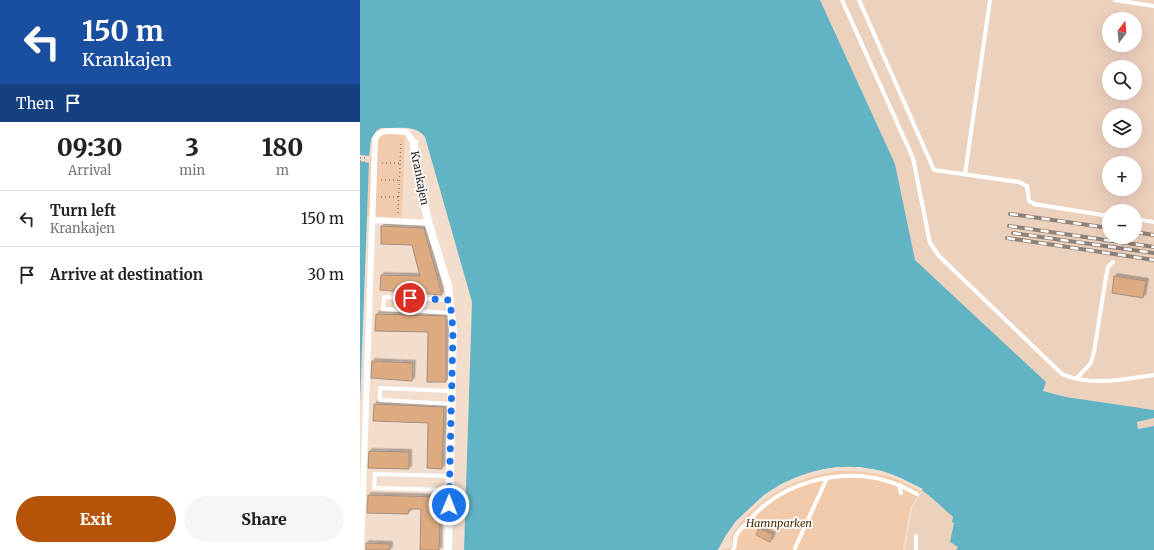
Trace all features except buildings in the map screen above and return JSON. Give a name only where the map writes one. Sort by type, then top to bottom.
[{"type":"street","name":"Krankajen","points":[[361,550],[375,140],[379,133],[407,132],[414,143],[416,166],[429,223],[448,286],[453,330],[448,550]]},
{"type":"street","name":"Krankajen","points":[[372,220],[429,223]]},
{"type":"lane","points":[[842,0],[913,158],[930,243],[939,256],[1062,374],[1077,378],[1116,380],[1154,375]]},
{"type":"lane","points":[[859,0],[934,170],[1019,182],[1027,186],[1028,201],[1034,204],[1102,215]]},
{"type":"lane","points":[[965,174],[990,0]]},
{"type":"lane","points":[[1115,0],[1154,6]]},
{"type":"lane","points":[[1142,220],[1154,222]]},
{"type":"lane","points":[[1077,378],[1091,363],[1106,276],[1108,267],[1113,262]]},
{"type":"lane","points":[[450,300],[384,297],[383,309],[451,313]]},
{"type":"lane","points":[[452,391],[380,388],[380,400],[452,404]]},
{"type":"lane","points":[[449,476],[375,474],[374,488],[449,490]]},
{"type":"lane","points":[[733,550],[736,545],[735,540],[744,525],[772,500],[802,485],[827,478],[862,476],[876,478],[899,485],[917,494]]},
{"type":"lane","points":[[795,548],[827,478]]},
{"type":"lane","points":[[899,485],[901,492]]},
{"type":"lane","points":[[916,536],[916,550]]},
{"type":"path","points":[[392,215],[398,215],[401,141]]},
{"type":"path","points":[[374,163],[400,163]]},
{"type":"path","points":[[374,180],[399,180]]},
{"type":"path","points":[[373,197],[399,197]]},
{"type":"shaded area","points":[[820,0],[1154,0],[1154,410],[1066,397],[1042,390],[1046,382],[915,260],[895,164]]},
{"type":"shaded area","points":[[1154,418],[1154,426],[1138,429],[1137,422]]},
{"type":"shaded area","points":[[923,489],[953,517],[952,522],[954,522],[950,542],[958,547],[956,550],[905,550],[912,509]]},
{"type":"green space","points":[[381,128],[405,129],[402,218],[367,216],[371,139],[377,130]]},
{"type":"green space","name":"Hamnparken","points":[[837,471],[859,471],[891,477],[921,491],[910,508],[903,550],[724,550],[725,548],[728,549],[732,547],[733,542],[730,539],[739,525],[750,512],[762,502],[790,485],[821,474]]},
{"type":"water","points":[[360,0],[820,0],[895,164],[915,260],[1046,382],[1043,391],[1066,397],[1154,410],[1154,418],[1137,422],[1138,429],[1154,426],[1154,550],[956,550],[958,547],[950,542],[954,523],[952,522],[953,517],[916,486],[885,472],[853,467],[822,470],[791,480],[763,497],[738,521],[718,550],[464,550],[472,302],[425,137],[416,130],[405,128],[381,128],[377,130],[371,139],[369,156],[360,155]]},
{"type":"water","points":[[360,161],[369,163],[360,404]]},
{"type":"pier","points":[[838,467],[857,467],[882,471],[923,489],[921,491],[895,478],[871,471],[838,469],[811,474],[782,486],[751,508],[724,541],[721,550],[718,550],[736,521],[764,495],[781,484],[800,476],[820,470]]},
{"type":"railway","points":[[1010,214],[1102,227]]},
{"type":"railway","points":[[1009,226],[1154,247]]},
{"type":"railway","points":[[1013,233],[1154,253]]},
{"type":"railway","points":[[1142,233],[1154,235]]},
{"type":"railway","points":[[1007,238],[1154,260]]},
{"type":"route","points":[[410,298],[450,300],[453,330],[449,505]]}]
